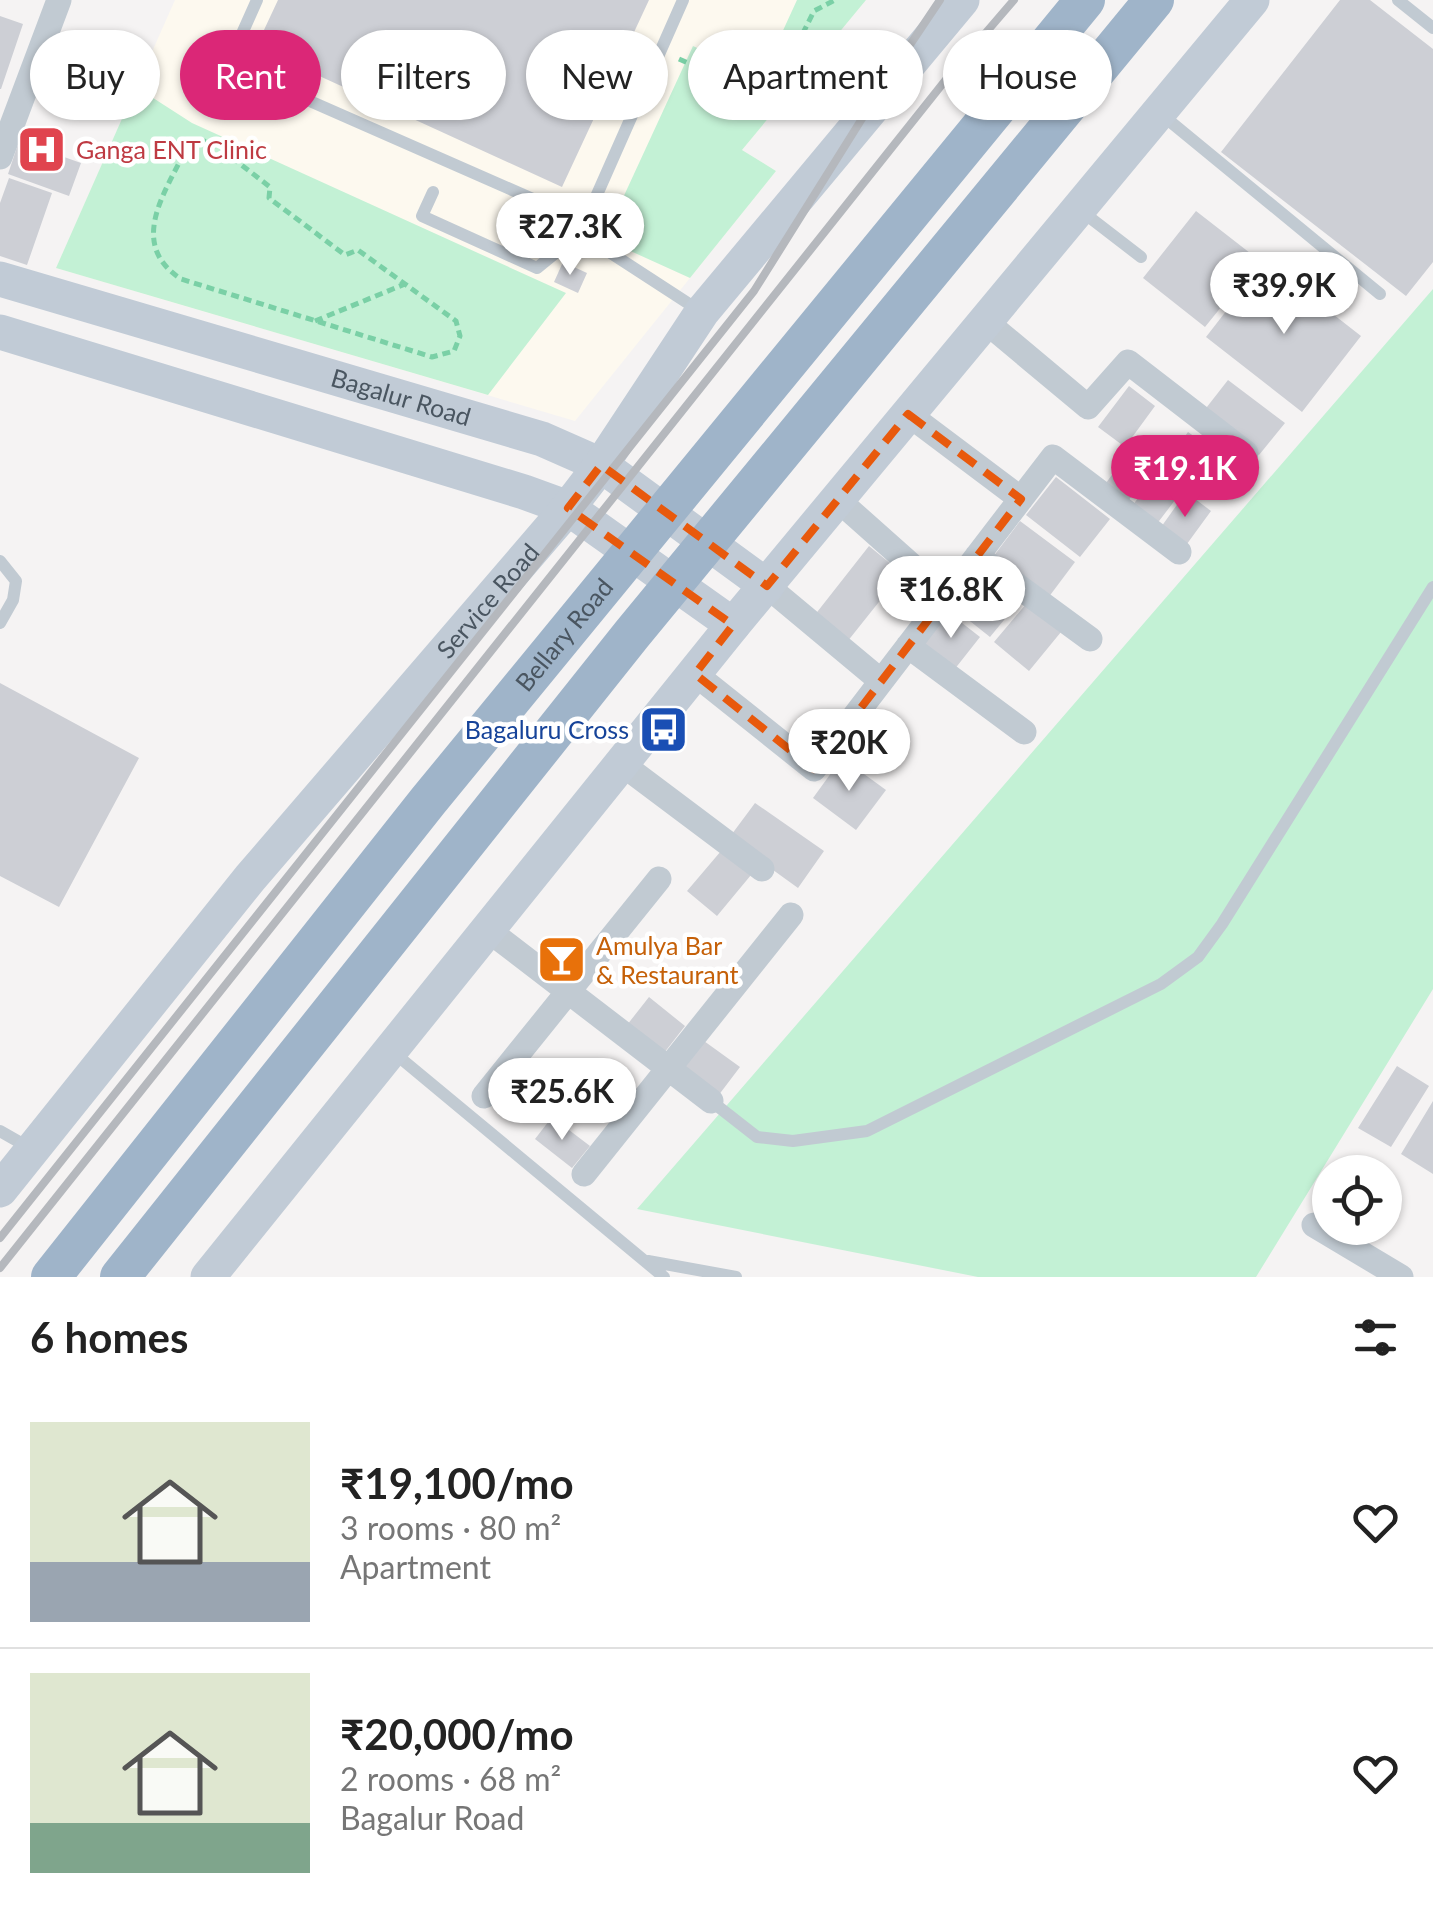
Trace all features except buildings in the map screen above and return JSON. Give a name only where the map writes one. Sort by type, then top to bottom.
[{"type":"highway","name":"Bellary Road","points":[[50,1277],[428,802],[1085,0]]},
{"type":"highway","name":"Bellary Road","points":[[120,1277],[632,634],[1154,0]]},
{"type":"main road","name":"Service Road","points":[[0,1190],[250,878],[602,466],[702,312],[962,0]]},
{"type":"main road","points":[[208,1277],[734,625],[1252,0]]},
{"type":"main road","name":"Bagalur Road","points":[[0,279],[542,439],[602,466],[767,586]]},
{"type":"main road","points":[[0,332],[568,508],[734,625]]},
{"type":"street","points":[[0,157],[59,0]]},
{"type":"street","points":[[985,321],[1088,407],[1128,362],[1246,452]]},
{"type":"street","points":[[908,414],[1021,500]]},
{"type":"street","points":[[695,674],[814,769],[1053,457],[1179,552]]},
{"type":"street","points":[[838,500],[946,596]]},
{"type":"street","points":[[977,556],[1090,639]]},
{"type":"street","points":[[767,586],[881,682]]},
{"type":"street","points":[[908,646],[1024,732]]},
{"type":"street","points":[[622,764],[762,868]]},
{"type":"street","points":[[484,1096],[660,878]]},
{"type":"street","points":[[584,1174],[791,916]]},
{"type":"street","points":[[488,930],[711,1102]]},
{"type":"street","points":[[1348,1245],[1401,1277]]},
{"type":"lane","points":[[257,0],[228,65],[583,228],[702,312]]},
{"type":"lane","points":[[668,33],[683,0]]},
{"type":"lane","points":[[1398,0],[1433,28]]},
{"type":"lane","points":[[1158,113],[1380,294]]},
{"type":"lane","points":[[432,192],[422,216],[537,268],[583,228],[630,120]]},
{"type":"lane","points":[[1078,209],[1141,256]]},
{"type":"lane","points":[[0,561],[16,581],[13,600],[0,622]]},
{"type":"lane","points":[[711,1102],[758,1137],[793,1141],[867,1130],[1161,984],[1198,957],[1222,924],[1433,586]]},
{"type":"lane","points":[[391,1050],[664,1277]]},
{"type":"lane","points":[[0,1131],[34,1150]]},
{"type":"lane","points":[[646,1261],[736,1277]]},
{"type":"path","points":[[668,54],[759,94],[776,59],[791,57],[814,11],[835,0]]},
{"type":"path","points":[[198,140],[214,143],[270,186],[269,198],[345,254],[358,250],[456,322],[460,336],[448,355],[432,357],[315,321],[181,279],[162,263],[152,238],[152,225],[188,145],[198,140]]},
{"type":"path","points":[[315,321],[405,284]]},
{"type":"highlighted area","points":[[908,414],[1021,499],[814,769],[695,674],[733,625],[568,508],[601,465],[767,586]]},
{"type":"shaded area","points":[[175,0],[866,0],[841,30],[688,30],[688,120],[767,120],[742,150],[776,171],[575,421],[56,268],[122,120],[160,120],[160,34]]},
{"type":"green space","points":[[797,0],[866,0],[841,30],[783,30]]},
{"type":"green space","points":[[688,57],[688,120],[767,120],[742,150],[776,171],[690,278],[604,239],[659,120],[668,120],[668,100]]},
{"type":"green space","points":[[160,102],[180,115],[180,120],[566,293],[488,395],[56,268],[121,120],[160,120]]},
{"type":"green space","points":[[1433,289],[1433,989],[1331,1155],[1312,1155],[1312,1186],[1256,1277],[978,1277],[637,1209]]},
{"type":"railway","points":[[0,1238],[754,291],[940,0]]},
{"type":"railway","points":[[0,1268],[952,72],[1014,0]]},
{"type":"place","name":"Ganga ENT Clinic","points":[[41,150]]},
{"type":"place","name":"Bagaluru Cross","points":[[664,730]]},
{"type":"place","name":"Amulya Bar & Restaurant","points":[[561,960]]}]
